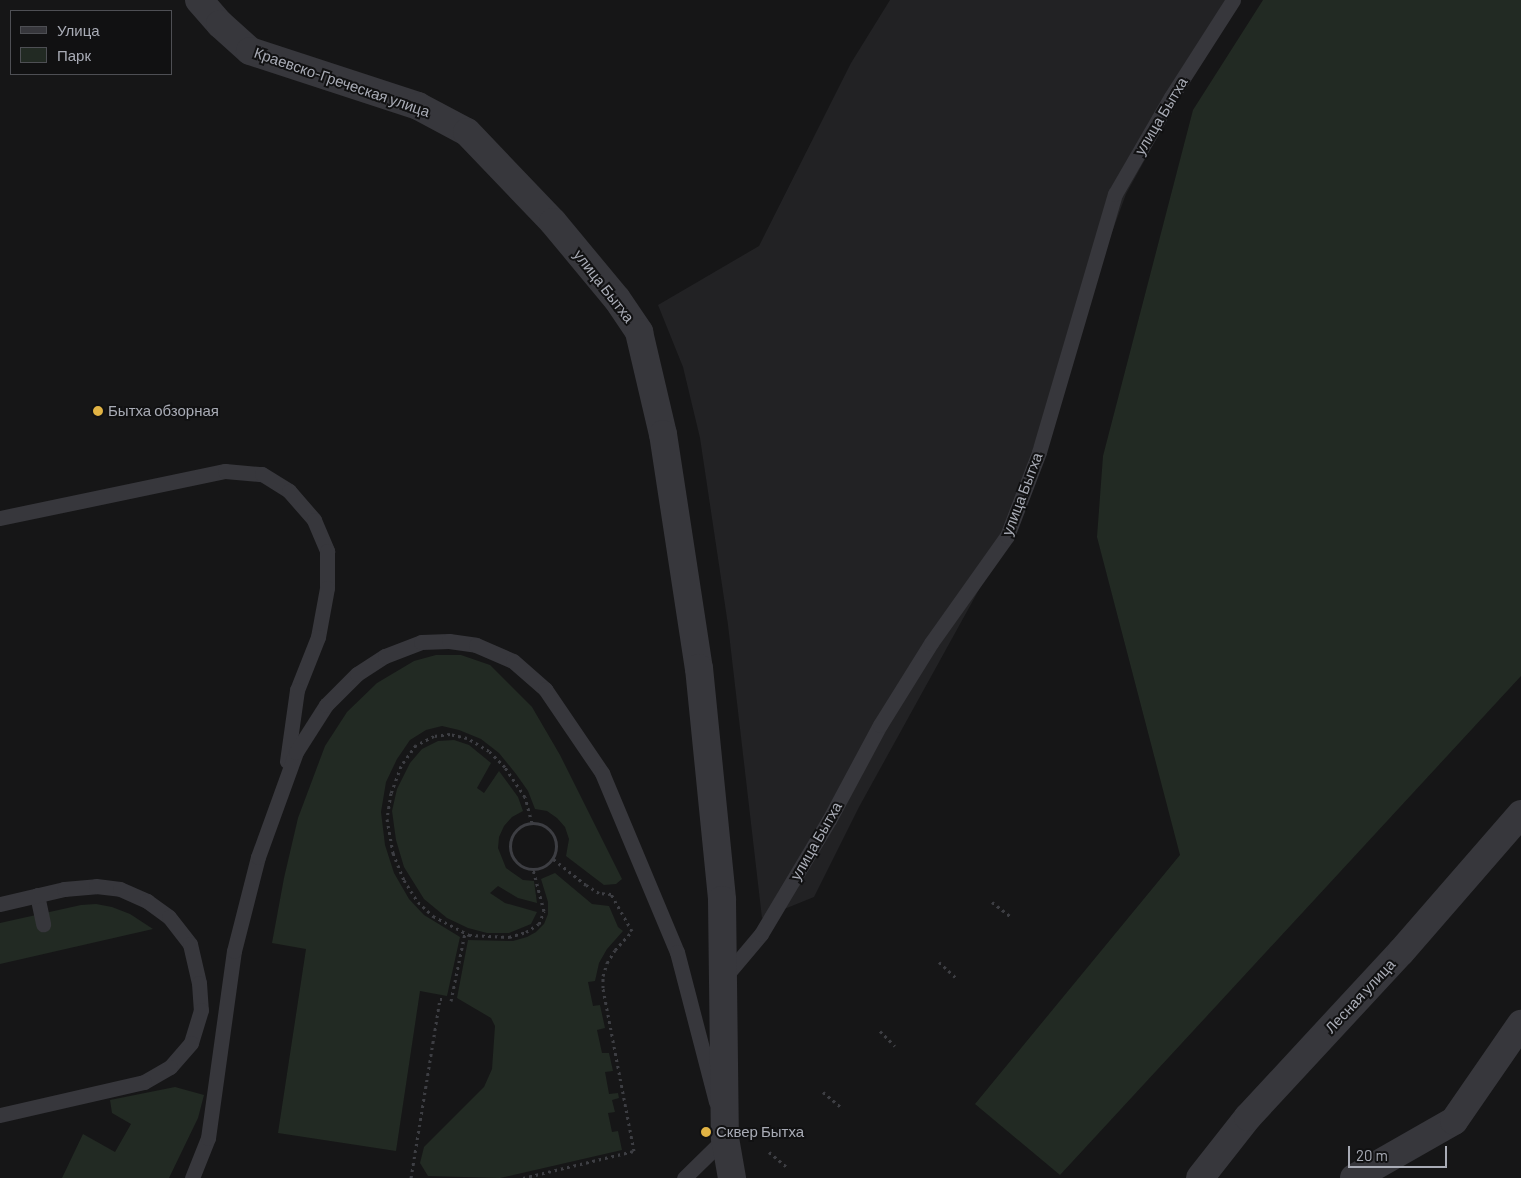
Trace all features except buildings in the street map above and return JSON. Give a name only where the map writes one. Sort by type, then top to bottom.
[{"type":"street","name":"Краевско-Греческая улица","points":[[199,0],[220,24],[250,51],[418,106],[467,132],[553,222]]},
{"type":"street","name":"улица Бытха","points":[[553,222],[617,299],[639,332],[663,434],[698,668],[722,900],[725,1138],[732,1178]]},
{"type":"street","name":"Лесная улица","points":[[1200,1178],[1248,1118],[1401,952],[1521,814]]},
{"type":"street","points":[[1354,1178],[1454,1121],[1521,1024]]},
{"type":"lane","name":"улица Бытха","points":[[723,979],[762,934],[829,820],[880,725],[931,643],[1007,536],[1039,452],[1115,194],[1171,97],[1233,0]]},
{"type":"lane","points":[[0,518],[225,471],[262,474],[289,490],[314,520],[327,551],[327,588],[318,637],[297,690],[284,788]]},
{"type":"lane","points":[[192,1178],[208,1138],[234,951],[258,857],[296,752],[326,704],[357,674],[384,656],[421,642],[449,641],[476,645],[513,661],[545,689],[602,773],[677,952],[725,1138],[684,1178]]},
{"type":"lane","points":[[0,904],[64,889],[96,886],[120,889],[169,917],[190,944],[199,983],[201,1010],[191,1043],[170,1067],[144,1082],[0,1115]]},
{"type":"lane","points":[[37,895],[43,924]]},
{"type":"path","points":[[532,823],[525,797],[505,767],[489,751],[467,738],[450,734],[434,736],[416,745],[401,766],[391,794],[387,819],[393,853],[404,880],[418,902],[434,916],[465,933],[491,938],[509,937],[526,932],[539,924],[544,911],[533,869]]},
{"type":"path","points":[[532,823],[546,827],[555,838],[555,852],[552,858],[541,867],[533,869],[519,864],[514,858],[510,843],[518,829],[532,823]]},
{"type":"path","points":[[523,1178],[634,1151],[603,988],[606,963],[632,931],[611,894],[599,893],[552,858]]},
{"type":"path","points":[[992,902],[1011,917]]},
{"type":"path","points":[[451,1001],[465,933]]},
{"type":"path","points":[[939,962],[956,978]]},
{"type":"path","points":[[411,1178],[440,999],[444,999]]},
{"type":"path","points":[[880,1031],[895,1046]]},
{"type":"path","points":[[823,1092],[841,1107]]},
{"type":"path","points":[[769,1152],[788,1168]]},
{"type":"shaded area","points":[[890,0],[1233,0],[1126,194],[986,577],[859,807],[814,897],[762,918],[728,625],[700,438],[683,367],[658,305],[759,246],[851,63]]},
{"type":"green space","points":[[1263,0],[1521,0],[1521,676],[1060,1175],[975,1104],[1180,855],[1097,537],[1103,456],[1193,110]]},
{"type":"green space","points":[[436,655],[461,655],[490,665],[532,707],[560,755],[622,879],[616,884],[604,885],[566,856],[569,839],[565,827],[547,811],[535,809],[528,791],[516,774],[499,753],[481,739],[459,730],[442,726],[426,730],[410,740],[397,759],[386,782],[381,812],[385,845],[394,873],[409,899],[424,915],[460,937],[447,996],[420,991],[396,1151],[278,1133],[306,949],[272,943],[298,818],[325,746],[347,712],[377,683],[414,661]]},
{"type":"green space","points":[[454,740],[469,745],[491,763],[477,788],[484,793],[499,771],[518,797],[523,811],[512,817],[504,826],[499,837],[498,848],[506,868],[523,880],[534,881],[537,903],[518,898],[498,886],[490,893],[505,903],[537,912],[531,924],[509,933],[487,933],[468,928],[447,918],[424,899],[404,867],[396,840],[392,811],[397,789],[410,763],[422,749],[438,741]]},
{"type":"green space","points":[[555,873],[592,904],[609,906],[618,927],[623,931],[607,949],[599,963],[595,981],[588,982],[593,1006],[600,1005],[605,1028],[597,1030],[602,1053],[609,1053],[613,1071],[605,1072],[609,1094],[618,1093],[619,1098],[612,1100],[615,1112],[608,1113],[612,1132],[618,1131],[622,1150],[500,1178],[428,1176],[420,1163],[424,1147],[484,1087],[492,1069],[495,1026],[491,1018],[457,998],[468,940],[513,941],[536,932],[544,924],[548,914],[548,902],[541,879]]},
{"type":"green space","points":[[96,904],[112,907],[130,914],[153,929],[0,964],[0,923],[81,905]]},
{"type":"green space","points":[[175,1087],[204,1095],[198,1118],[169,1178],[62,1178],[83,1134],[115,1152],[131,1124],[112,1113],[110,1100]]},
{"type":"place","name":"Бытха обзорная","points":[[98,411]]},
{"type":"place","name":"Сквер Бытха","points":[[706,1132]]}]
